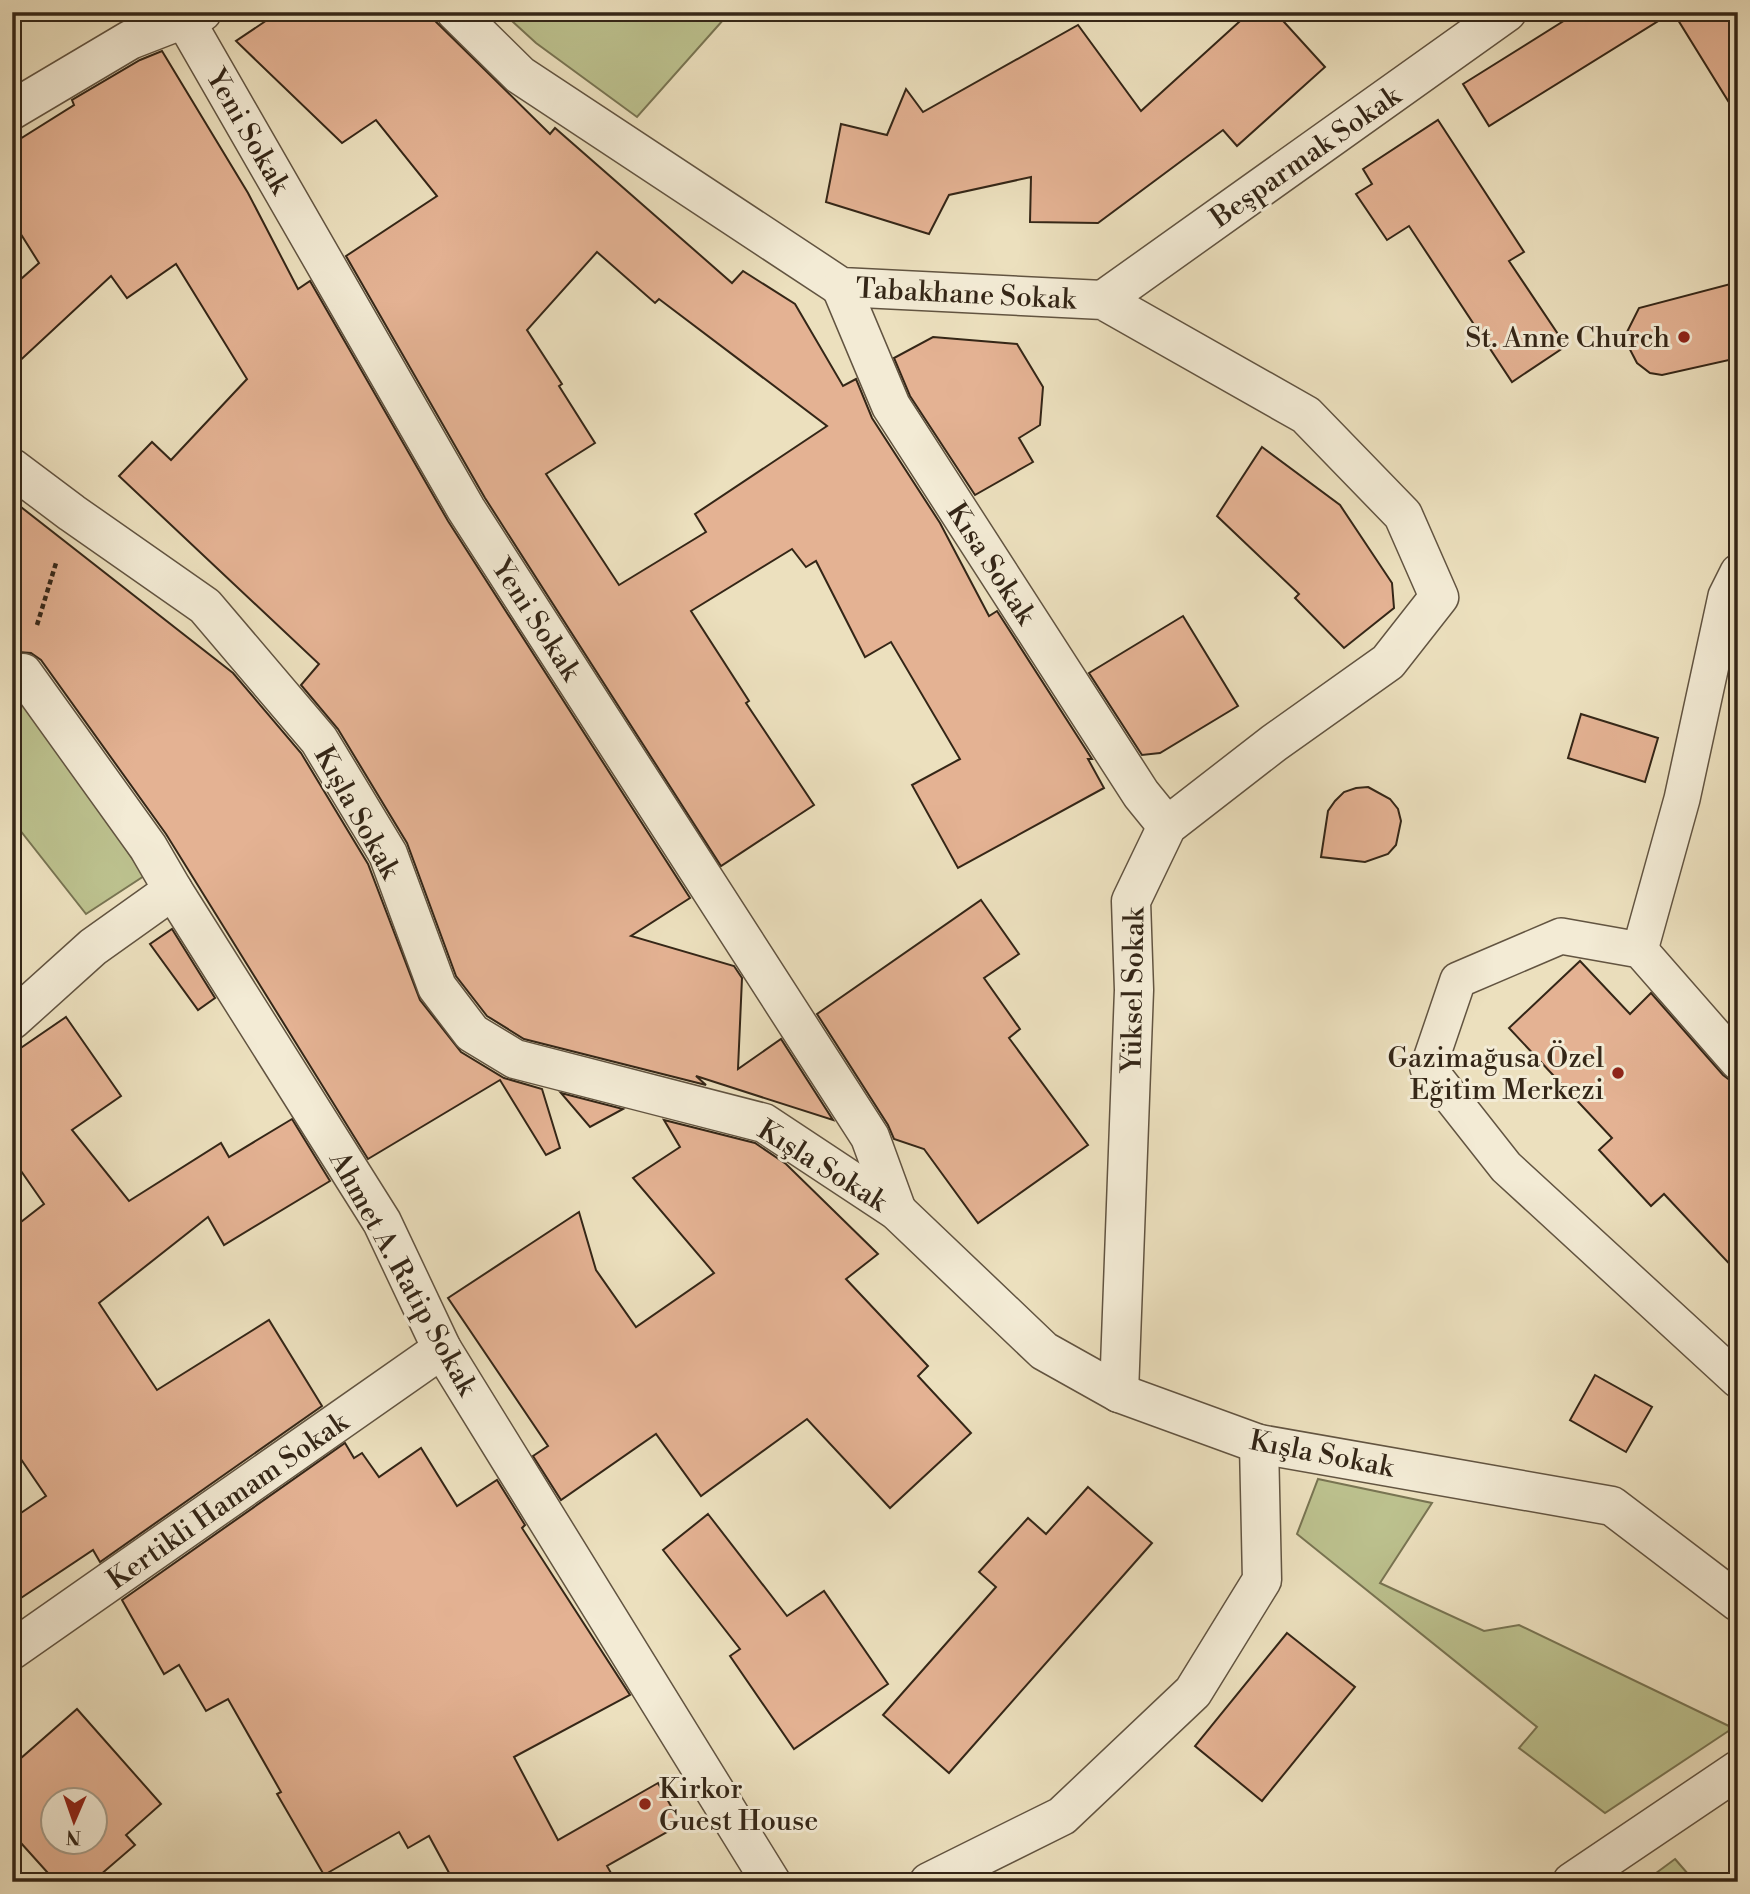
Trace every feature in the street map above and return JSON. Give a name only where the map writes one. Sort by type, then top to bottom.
[{"type":"street","name":"Tabakhane Sokak","points":[[456,12],[520,75],[841,286],[1103,300],[1306,415],[1402,515],[1439,597]]},
{"type":"street","name":"Beşparmak Sokak","points":[[1103,300],[1507,12]]},
{"type":"street","points":[[12,110],[125,26],[194,16]]},
{"type":"street","name":"Yeni Sokak","points":[[194,16],[466,509],[870,1137],[897,1211]]},
{"type":"street","name":"Kısa Sokak","points":[[841,286],[891,407],[1141,794],[1167,826]]},
{"type":"street","name":"Kışla Sokak","points":[[12,468],[205,606],[319,740],[388,854],[437,988],[472,1033],[515,1059],[764,1123],[897,1211],[1044,1351],[1119,1393],[1259,1444],[1612,1506],[1738,1602]]},
{"type":"street","name":"Yüksel Sokak","points":[[1119,1393],[1134,989],[1131,901],[1167,826],[1274,743],[1388,662],[1439,597]]},
{"type":"street","name":"Ahmet A. Ratip Sokak","points":[[23,673],[148,847],[382,1222],[442,1349],[771,1882]]},
{"type":"street","points":[[12,1020],[93,947],[173,890]]},
{"type":"street","name":"Kertikli Hamam Sokak","points":[[12,1650],[442,1349]]},
{"type":"street","points":[[929,1882],[1062,1816],[1194,1692],[1262,1580],[1259,1444]]},
{"type":"street","points":[[1572,1882],[1738,1770]]},
{"type":"lane","points":[[1640,950],[1682,799],[1726,596],[1738,572]]},
{"type":"lane","points":[[1738,1062],[1640,950],[1561,936],[1458,979],[1428,1068],[1506,1167],[1738,1380]]},
{"type":"path","points":[[23,673],[72,513]]},
{"type":"green space","points":[[502,12],[717,12],[724,19],[637,117],[536,43]]},
{"type":"green space","points":[[12,616],[50,621],[14,682],[144,876],[86,914],[12,820]]},
{"type":"green space","points":[[1318,1479],[1432,1503],[1380,1583],[1484,1631],[1519,1625],[1733,1728],[1605,1813],[1519,1748],[1537,1727],[1297,1534]]},
{"type":"green space","points":[[1675,1859],[1695,1882],[1644,1882]]},
{"type":"building","points":[[279,12],[426,12],[550,134],[555,128],[732,283],[743,271],[795,304],[843,386],[856,379],[872,418],[940,523],[989,616],[997,611],[1092,759],[1088,759],[1104,788],[958,868],[912,785],[960,759],[891,642],[865,657],[816,561],[806,567],[792,549],[691,611],[749,701],[746,703],[814,805],[721,866],[485,498],[346,256],[437,196],[376,120],[342,143],[236,41]],"holes":[[[597,252],[655,303],[659,299],[827,426],[695,514],[706,532],[619,585],[546,474],[595,443],[559,386],[562,384],[527,330]]]},
{"type":"building","points":[[1250,12],[1275,12],[1325,67],[1237,146],[1223,130],[1098,223],[1030,222],[1031,177],[949,195],[929,234],[826,202],[841,124],[887,135],[906,89],[923,112],[1078,25],[1141,111]]},
{"type":"building","points":[[1578,12],[1673,12],[1489,126],[1463,84]]},
{"type":"building","points":[[1673,12],[1738,12],[1738,117]]},
{"type":"building","points":[[162,51],[248,193],[298,289],[310,281],[448,521],[690,898],[631,936],[734,966],[742,978],[738,1069],[781,1039],[833,1120],[696,1076],[706,1085],[524,1039],[487,1016],[456,976],[407,843],[338,729],[301,685],[319,664],[119,476],[152,442],[171,460],[247,379],[176,264],[127,298],[111,276],[12,368],[12,287],[39,263],[12,220],[12,144],[74,105],[72,100],[140,60]]},
{"type":"building","points":[[1438,120],[1524,252],[1509,261],[1566,346],[1512,382],[1409,226],[1387,240],[1356,194],[1372,184],[1363,169]]},
{"type":"building","name":"St. Anne Church","points":[[1738,282],[1738,358],[1662,375],[1650,373],[1637,363],[1624,338],[1639,308]]},
{"type":"building","points":[[933,337],[1017,344],[1043,387],[1040,425],[1019,438],[1033,462],[975,495],[910,396],[894,358]]},
{"type":"building","points":[[1262,447],[1340,505],[1392,583],[1394,608],[1344,648],[1295,598],[1299,594],[1217,516]]},
{"type":"building","points":[[12,500],[233,673],[301,753],[368,864],[420,1000],[461,1052],[504,1078],[542,1089],[560,1148],[546,1155],[500,1080],[368,1159],[166,834],[41,660],[31,653],[18,652],[12,645]]},
{"type":"building","points":[[1183,616],[1238,706],[1160,753],[1142,755],[1089,673]]},
{"type":"building","points":[[1581,714],[1658,738],[1645,782],[1568,758]]},
{"type":"building","points":[[1368,787],[1390,799],[1398,809],[1401,821],[1396,845],[1388,854],[1365,862],[1321,857],[1328,811],[1344,792]]},
{"type":"building","points":[[981,900],[1019,954],[984,978],[1020,1029],[1009,1038],[1088,1145],[978,1223],[924,1149],[894,1139],[888,1125],[817,1014]]},
{"type":"building","points":[[172,929],[215,998],[198,1010],[150,944]]},
{"type":"building","name":"Gazimağusa Özel Eğitim Merkezi","points":[[1580,961],[1630,1014],[1651,993],[1723,1075],[1738,1082],[1738,1273],[1664,1194],[1651,1206],[1599,1150],[1612,1138],[1509,1028]]},
{"type":"building","points":[[66,1017],[121,1096],[72,1130],[129,1201],[221,1143],[229,1157],[292,1119],[330,1181],[224,1245],[208,1217],[99,1303],[157,1390],[269,1320],[322,1406],[100,1562],[93,1550],[12,1604],[12,1519],[46,1496],[12,1446],[12,1229],[44,1204],[12,1158],[12,1054]]},
{"type":"building","points":[[561,1093],[623,1109],[590,1127]]},
{"type":"building","points":[[664,1120],[755,1143],[786,1164],[878,1254],[846,1279],[928,1366],[918,1376],[971,1433],[890,1508],[807,1419],[701,1496],[656,1434],[561,1500],[533,1456],[548,1446],[448,1298],[579,1212],[596,1270],[636,1327],[714,1273],[633,1178],[680,1147]]},
{"type":"building","points":[[1595,1375],[1652,1407],[1626,1452],[1570,1420]]},
{"type":"building","points":[[345,1443],[354,1458],[362,1453],[379,1477],[421,1448],[457,1506],[497,1480],[525,1525],[522,1528],[630,1695],[514,1757],[558,1840],[658,1783],[681,1824],[607,1866],[616,1882],[454,1882],[429,1836],[408,1848],[399,1832],[324,1875],[277,1794],[281,1792],[228,1699],[206,1711],[179,1665],[164,1674],[122,1600]]},
{"type":"building","points":[[1088,1487],[1152,1543],[949,1773],[883,1715],[996,1587],[979,1572],[1028,1518],[1046,1534]]},
{"type":"building","points":[[708,1514],[787,1616],[824,1591],[888,1684],[794,1749],[730,1656],[740,1649],[663,1550]]},
{"type":"building","points":[[1287,1633],[1355,1687],[1262,1801],[1195,1746]]},
{"type":"building","points":[[77,1709],[161,1804],[126,1835],[135,1845],[92,1882],[56,1882],[12,1833],[12,1766]]},
{"type":"place","name":"St. Anne Church","points":[[1684,337]]},
{"type":"place","name":"Gazimağusa Özel Eğitim Merkezi","points":[[1618,1073]]},
{"type":"place","name":"Kirkor Guest House","points":[[645,1804]]}]
